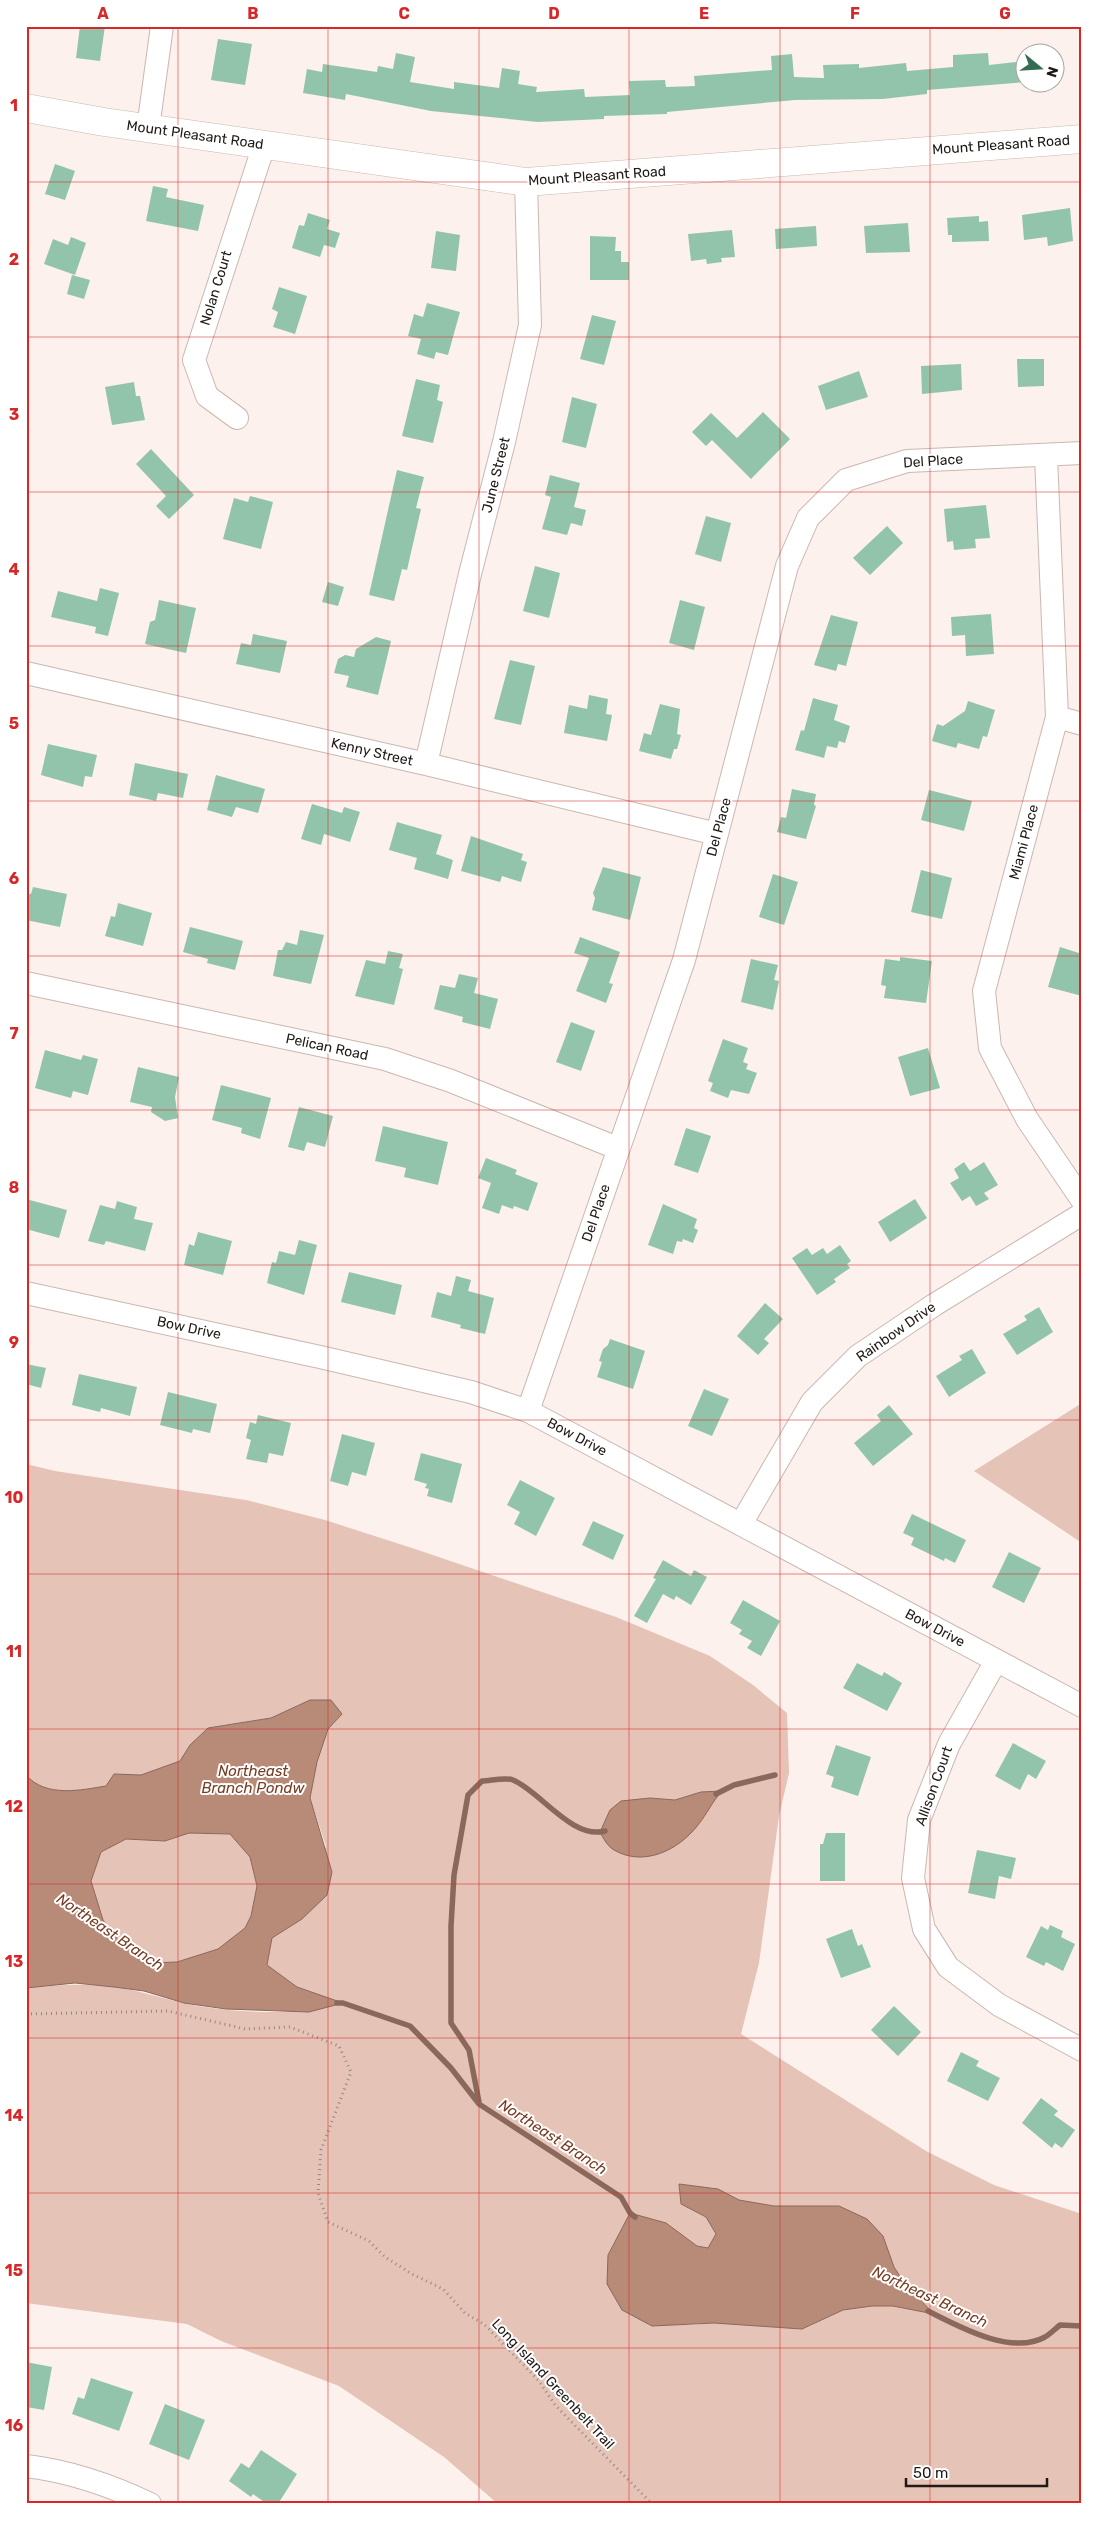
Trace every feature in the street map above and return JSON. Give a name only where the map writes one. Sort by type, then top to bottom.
[{"type":"street","points":[[148,128],[162,26]]},
{"type":"street","name":"Mount Pleasant Road","points":[[26,108],[148,128],[526,182],[1082,139]]},
{"type":"street","name":"Nolan Court","points":[[237,418],[207,396],[194,360],[264,145]]},
{"type":"street","name":"June Street","points":[[426,764],[470,574],[504,442],[530,325],[526,182]]},
{"type":"street","name":"Del Place","points":[[528,1411],[617,1148],[684,960],[786,566],[808,518],[846,480],[907,461],[1082,453]]},
{"type":"street","name":"Miami Place","points":[[1046,456],[1057,717],[984,991],[990,1048],[1027,1119],[1082,1200]]},
{"type":"street","name":"Kenny Street","points":[[26,674],[426,764],[717,834]]},
{"type":"street","points":[[1057,717],[1082,724]]},
{"type":"street","name":"Pelican Road","points":[[26,983],[385,1059],[451,1081],[617,1148]]},
{"type":"street","name":"Rainbow Drive","points":[[741,1524],[812,1402],[858,1356],[934,1305],[1082,1214]]},
{"type":"street","name":"Bow Drive","points":[[26,1293],[471,1392],[528,1411],[1082,1706]]},
{"type":"street","name":"Allison Court","points":[[996,1661],[949,1744],[919,1820],[913,1878],[924,1929],[948,1967],[1000,2005],[1082,2050]]},
{"type":"street","points":[[26,2466],[50,2469],[116,2488],[150,2504]]},
{"type":"path","name":"Long Island Greenbelt Trail","points":[[26,2014],[168,2011],[245,2029],[290,2027],[339,2046],[351,2072],[321,2150],[318,2194],[328,2222],[369,2241],[385,2257],[405,2270],[443,2289],[465,2313],[485,2325],[539,2381],[555,2405],[652,2504]]},
{"type":"shaded area","points":[[1082,1403],[1082,1543],[974,1471]]},
{"type":"shaded area","points":[[26,1464],[55,1471],[246,1500],[325,1520],[616,1617],[710,1656],[753,1685],[787,1713],[789,1773],[779,1816],[759,1963],[741,2034],[926,2151],[994,2185],[1082,2214],[1082,2504],[498,2504],[444,2457],[339,2386],[221,2341],[187,2324],[26,2303],[26,1988],[91,1985],[122,1988],[202,2006],[263,2012],[305,2010],[342,2003],[297,1987],[267,1965],[272,1938],[302,1919],[326,1846],[310,1798],[317,1762],[328,1729],[342,1714],[310,1700],[271,1718],[208,1728],[190,1745],[180,1761],[141,1775],[114,1774],[107,1786],[64,1791],[54,1790],[43,1787],[26,1775]],"holes":[[[701,1792],[710,1804],[697,1826],[650,1798],[675,1800]],[[679,2184],[718,2189],[739,2200],[774,2206],[839,2206],[883,2236],[894,2267],[905,2284],[934,2314],[893,2306],[872,2306],[843,2310],[802,2329],[714,2323],[688,2325],[608,2255],[630,2213],[666,2223],[697,2246],[708,2248],[716,2235],[706,2217],[681,2204]]]},
{"type":"shaded area","points":[[189,1833],[230,1834],[250,1856],[257,1886],[251,1916],[245,1928],[218,1949],[177,1962],[148,1963],[118,1940],[103,1920],[91,1881],[101,1852],[126,1839],[165,1841]]},
{"type":"water","name":"Northeast Branch Pondw","points":[[310,1700],[331,1700],[342,1714],[328,1729],[317,1762],[310,1798],[332,1872],[327,1895],[302,1919],[272,1938],[267,1965],[297,1987],[343,2003],[309,2012],[226,2009],[184,2003],[144,1991],[114,1987],[75,1983],[26,1988],[26,1775],[43,1787],[54,1790],[64,1791],[106,1786],[114,1774],[141,1775],[180,1761],[190,1745],[208,1728],[271,1718]],"holes":[[[189,1833],[230,1834],[250,1857],[257,1886],[251,1916],[245,1928],[218,1949],[177,1962],[148,1963],[118,1940],[103,1920],[91,1881],[101,1852],[126,1839],[165,1841]]]},
{"type":"water","points":[[722,1791],[690,1834],[681,1842],[659,1854],[637,1857],[625,1855],[610,1847],[600,1832],[610,1810],[621,1801],[650,1798],[675,1800],[701,1792]]},
{"type":"water","points":[[679,2184],[718,2189],[739,2200],[774,2206],[839,2206],[867,2219],[883,2236],[894,2267],[905,2284],[934,2314],[893,2306],[872,2306],[843,2310],[802,2329],[714,2323],[652,2326],[622,2310],[607,2284],[608,2255],[630,2213],[666,2223],[697,2246],[708,2248],[716,2234],[706,2217],[681,2204]]},
{"type":"building","points":[[80,26],[105,26],[100,61],[76,58]]},
{"type":"building","points":[[218,39],[252,44],[245,85],[211,80]]},
{"type":"building","points":[[396,53],[415,57],[410,82],[454,89],[454,82],[499,88],[502,68],[520,71],[518,84],[537,87],[536,92],[584,89],[585,97],[630,95],[629,81],[665,80],[666,87],[695,86],[694,76],[772,70],[771,56],[792,54],[794,77],[824,78],[823,65],[859,64],[859,68],[906,63],[907,71],[953,67],[953,55],[988,53],[989,65],[1016,62],[1016,83],[927,90],[927,94],[883,99],[795,100],[667,112],[667,114],[604,116],[604,119],[538,122],[431,111],[346,94],[345,100],[303,93],[307,69],[322,72],[323,64],[377,72],[378,66],[393,69]]},
{"type":"building","points":[[55,164],[75,171],[65,200],[45,194]]},
{"type":"building","points":[[153,186],[168,189],[166,197],[204,205],[198,231],[146,221]]},
{"type":"building","points":[[1070,208],[1073,241],[1048,246],[1047,237],[1024,240],[1022,215]]},
{"type":"building","points":[[308,213],[330,220],[327,229],[340,233],[335,248],[324,245],[320,257],[292,248],[299,225],[304,226]]},
{"type":"building","points":[[979,216],[979,222],[988,221],[989,241],[952,242],[952,235],[948,235],[947,218]]},
{"type":"building","points":[[908,223],[910,252],[866,253],[864,226]]},
{"type":"building","points":[[816,226],[817,246],[776,249],[775,229]]},
{"type":"building","points":[[732,230],[735,257],[721,258],[722,262],[707,264],[706,259],[691,261],[688,234]]},
{"type":"building","points":[[436,231],[460,235],[456,271],[431,268]]},
{"type":"building","points":[[590,236],[616,237],[615,251],[621,251],[621,262],[629,262],[629,280],[590,280]]},
{"type":"building","points":[[71,237],[86,243],[75,275],[44,264],[53,239],[68,245]]},
{"type":"building","points":[[72,275],[90,280],[84,299],[67,294]]},
{"type":"building","points":[[279,287],[307,296],[295,334],[273,327],[278,312],[272,309]]},
{"type":"building","points":[[427,303],[460,312],[448,355],[436,352],[434,359],[417,354],[421,339],[408,336],[414,314],[423,317]]},
{"type":"building","points":[[592,315],[616,321],[604,365],[580,359]]},
{"type":"building","points":[[1017,359],[1044,359],[1044,386],[1018,387]]},
{"type":"building","points":[[961,364],[962,390],[922,394],[921,366]]},
{"type":"building","points":[[859,371],[868,397],[826,410],[818,386]]},
{"type":"building","points":[[416,379],[440,385],[437,400],[443,402],[433,443],[402,436]]},
{"type":"building","points":[[134,382],[136,396],[140,396],[145,420],[112,425],[105,387]]},
{"type":"building","points":[[572,397],[597,404],[586,448],[562,442]]},
{"type":"building","points":[[763,412],[790,439],[751,479],[712,440],[706,446],[692,432],[711,413],[737,438]]},
{"type":"building","points":[[151,449],[194,495],[169,519],[156,506],[166,496],[136,464]]},
{"type":"building","points":[[397,470],[424,477],[416,508],[421,509],[407,570],[402,569],[394,601],[369,595]]},
{"type":"building","points":[[550,475],[580,483],[574,507],[586,510],[582,526],[571,523],[567,535],[542,529],[551,497],[545,495]]},
{"type":"building","points":[[250,496],[273,502],[261,549],[223,539],[234,498],[248,502]]},
{"type":"building","points":[[986,505],[990,538],[975,539],[976,548],[954,550],[953,541],[947,542],[944,509]]},
{"type":"building","points":[[706,516],[731,523],[721,562],[695,554]]},
{"type":"building","points":[[887,526],[903,543],[870,575],[853,558]]},
{"type":"building","points":[[535,566],[560,573],[549,618],[523,611]]},
{"type":"building","points":[[328,582],[344,587],[338,606],[322,602]]},
{"type":"building","points":[[100,588],[119,593],[108,636],[95,633],[96,627],[51,617],[58,591],[97,601]]},
{"type":"building","points":[[159,600],[196,608],[186,653],[145,644],[150,622],[155,620]]},
{"type":"building","points":[[680,600],[705,607],[694,650],[669,643]]},
{"type":"building","points":[[991,614],[994,654],[966,656],[965,635],[952,636],[951,617]]},
{"type":"building","points":[[831,615],[858,622],[846,666],[838,664],[836,671],[814,665]]},
{"type":"building","points":[[253,634],[287,641],[280,673],[236,664],[241,643],[251,645]]},
{"type":"building","points":[[376,637],[391,641],[378,695],[346,687],[349,676],[334,673],[338,659],[345,655],[354,657],[356,649]]},
{"type":"building","points":[[510,660],[535,666],[521,725],[494,719]]},
{"type":"building","points":[[589,695],[608,699],[606,714],[612,715],[607,741],[564,733],[569,705],[587,709]]},
{"type":"building","points":[[813,698],[838,705],[834,720],[850,726],[845,743],[839,741],[837,748],[827,746],[824,758],[795,750],[801,730],[804,731]]},
{"type":"building","points":[[968,701],[995,710],[987,737],[983,736],[979,749],[958,743],[956,748],[932,741],[937,724],[943,726],[965,711]]},
{"type":"building","points":[[660,704],[680,709],[677,734],[681,735],[677,749],[674,749],[671,759],[639,751],[644,733],[651,735]]},
{"type":"building","points":[[48,744],[97,755],[92,777],[85,776],[83,787],[41,775]]},
{"type":"building","points":[[135,763],[188,774],[183,798],[158,793],[156,801],[129,795]]},
{"type":"building","points":[[216,775],[265,789],[258,813],[236,807],[232,817],[207,810]]},
{"type":"building","points":[[792,789],[816,794],[814,805],[816,806],[806,839],[777,832],[781,817],[786,818]]},
{"type":"building","points":[[929,790],[972,801],[964,831],[921,820]]},
{"type":"building","points":[[312,804],[342,813],[344,807],[360,812],[350,842],[324,834],[321,845],[301,839]]},
{"type":"building","points":[[397,822],[442,835],[436,854],[453,860],[448,879],[414,869],[417,858],[389,850]]},
{"type":"building","points":[[471,836],[523,854],[521,860],[527,862],[521,882],[502,876],[500,882],[461,871]]},
{"type":"building","points":[[603,867],[641,877],[630,920],[592,910],[595,898],[593,893]]},
{"type":"building","points":[[921,870],[952,878],[942,919],[911,912]]},
{"type":"building","points":[[773,874],[798,882],[784,925],[759,917]]},
{"type":"building","points":[[33,887],[67,894],[60,927],[26,920],[26,893],[31,894]]},
{"type":"building","points":[[118,903],[152,913],[143,946],[105,936],[111,916],[115,917]]},
{"type":"building","points":[[190,927],[243,941],[235,970],[207,963],[208,959],[183,952]]},
{"type":"building","points":[[300,930],[324,935],[311,984],[273,976],[278,950],[282,950],[286,942],[297,945]]},
{"type":"building","points":[[580,937],[620,952],[609,983],[613,984],[606,1003],[576,991],[589,958],[574,953]]},
{"type":"building","points":[[1060,947],[1082,954],[1082,996],[1048,987]]},
{"type":"building","points":[[388,951],[403,954],[399,968],[403,969],[394,1005],[355,996],[366,960],[385,964]]},
{"type":"building","points":[[900,957],[932,961],[926,1003],[884,998],[886,986],[881,985],[885,959],[900,961]]},
{"type":"building","points":[[751,959],[778,965],[774,980],[779,981],[773,1010],[741,1002]]},
{"type":"building","points":[[459,974],[478,978],[474,993],[498,999],[490,1029],[462,1022],[463,1017],[434,1009],[440,985],[455,988]]},
{"type":"building","points":[[571,1022],[595,1031],[581,1071],[556,1062]]},
{"type":"building","points":[[723,1039],[748,1048],[743,1062],[748,1064],[746,1069],[757,1073],[749,1094],[731,1090],[728,1098],[710,1091],[713,1083],[708,1081]]},
{"type":"building","points":[[928,1048],[940,1088],[910,1096],[898,1057]]},
{"type":"building","points":[[45,1050],[81,1060],[83,1055],[98,1059],[88,1095],[73,1091],[71,1098],[35,1088]]},
{"type":"building","points":[[138,1067],[179,1077],[175,1097],[178,1118],[165,1121],[151,1112],[152,1107],[130,1102]]},
{"type":"building","points":[[221,1085],[271,1098],[260,1139],[241,1133],[242,1128],[212,1120]]},
{"type":"building","points":[[299,1107],[333,1116],[325,1147],[307,1142],[304,1151],[288,1147]]},
{"type":"building","points":[[383,1126],[448,1142],[438,1185],[404,1177],[406,1168],[375,1161]]},
{"type":"building","points":[[686,1128],[711,1136],[698,1173],[674,1165]]},
{"type":"building","points":[[486,1158],[517,1170],[515,1174],[538,1183],[528,1211],[514,1206],[513,1209],[502,1205],[499,1214],[482,1208],[491,1183],[478,1178]]},
{"type":"building","points":[[964,1162],[970,1171],[984,1162],[998,1185],[984,1193],[989,1199],[976,1206],[970,1196],[962,1201],[950,1183],[959,1178],[954,1169]]},
{"type":"building","points":[[26,1199],[67,1210],[59,1238],[26,1229]]},
{"type":"building","points":[[915,1199],[927,1218],[890,1242],[878,1222]]},
{"type":"building","points":[[117,1201],[137,1207],[134,1219],[153,1223],[145,1251],[106,1241],[104,1245],[88,1241],[100,1205],[115,1209]]},
{"type":"building","points":[[663,1204],[697,1219],[694,1228],[698,1230],[693,1243],[683,1239],[682,1242],[677,1241],[673,1254],[648,1245]]},
{"type":"building","points":[[198,1232],[232,1241],[223,1275],[184,1265],[189,1244],[194,1246]]},
{"type":"building","points":[[299,1240],[317,1245],[304,1295],[267,1283],[272,1262],[276,1263],[279,1251],[295,1255]]},
{"type":"building","points":[[840,1245],[851,1261],[847,1264],[850,1268],[834,1279],[836,1282],[817,1295],[792,1258],[807,1248],[812,1255],[823,1248],[827,1254]]},
{"type":"building","points":[[349,1272],[402,1285],[395,1315],[341,1302]]},
{"type":"building","points":[[456,1276],[471,1280],[468,1291],[494,1298],[485,1334],[460,1328],[461,1325],[431,1317],[437,1292],[451,1296]]},
{"type":"building","points":[[765,1303],[783,1319],[764,1339],[769,1343],[758,1355],[737,1336]]},
{"type":"building","points":[[1039,1307],[1053,1332],[1017,1355],[1003,1334],[1027,1320],[1024,1316]]},
{"type":"building","points":[[610,1339],[645,1351],[633,1389],[597,1377],[602,1362],[599,1361],[603,1349],[608,1345]]},
{"type":"building","points":[[972,1349],[986,1373],[949,1397],[936,1376],[962,1360],[959,1356]]},
{"type":"building","points":[[26,1364],[46,1368],[41,1388],[26,1384]]},
{"type":"building","points":[[79,1374],[137,1387],[130,1416],[101,1408],[100,1412],[72,1405]]},
{"type":"building","points":[[704,1389],[729,1399],[712,1436],[688,1426]]},
{"type":"building","points":[[168,1392],[217,1404],[210,1433],[193,1429],[192,1433],[160,1425]]},
{"type":"building","points":[[889,1405],[913,1434],[873,1466],[854,1443],[881,1421],[877,1415]]},
{"type":"building","points":[[258,1415],[291,1423],[283,1456],[269,1453],[267,1463],[246,1459],[251,1440],[246,1438],[250,1422],[256,1424]]},
{"type":"building","points":[[342,1434],[375,1443],[366,1476],[352,1472],[348,1486],[330,1481]]},
{"type":"building","points":[[421,1453],[462,1464],[452,1503],[427,1496],[429,1489],[425,1488],[427,1484],[414,1480]]},
{"type":"building","points":[[520,1480],[555,1498],[536,1536],[514,1524],[520,1512],[507,1505]]},
{"type":"building","points":[[912,1514],[966,1540],[955,1563],[945,1558],[944,1561],[911,1545],[914,1538],[903,1533]]},
{"type":"building","points":[[593,1521],[624,1535],[613,1560],[582,1545]]},
{"type":"building","points":[[1009,1552],[1041,1568],[1024,1603],[992,1587]]},
{"type":"building","points":[[663,1560],[691,1576],[694,1570],[707,1577],[691,1605],[676,1596],[674,1600],[663,1594],[647,1623],[634,1616],[656,1579],[653,1578]]},
{"type":"building","points":[[743,1600],[780,1621],[761,1656],[747,1648],[752,1641],[739,1634],[742,1630],[730,1623]]},
{"type":"building","points":[[857,1663],[882,1676],[884,1672],[902,1683],[887,1711],[843,1688]]},
{"type":"building","points":[[1013,1743],[1046,1761],[1036,1779],[1028,1774],[1020,1790],[995,1776]]},
{"type":"building","points":[[836,1745],[871,1757],[858,1796],[831,1787],[834,1777],[826,1774]]},
{"type":"building","points":[[826,1833],[845,1833],[845,1881],[820,1881],[820,1844],[823,1844]]},
{"type":"building","points":[[977,1850],[1016,1858],[1011,1879],[999,1876],[995,1899],[968,1893]]},
{"type":"building","points":[[1050,1925],[1063,1931],[1061,1937],[1075,1944],[1063,1971],[1046,1962],[1044,1966],[1026,1957],[1041,1926],[1048,1930]]},
{"type":"building","points":[[852,1929],[858,1946],[862,1944],[871,1967],[841,1978],[826,1939]]},
{"type":"building","points":[[894,2006],[921,2032],[898,2056],[871,2030]]},
{"type":"building","points":[[961,2052],[979,2061],[976,2066],[1000,2078],[988,2101],[947,2081]]},
{"type":"building","points":[[1041,2098],[1058,2111],[1054,2115],[1075,2130],[1062,2148],[1055,2143],[1052,2148],[1022,2123]]},
{"type":"building","points":[[26,2362],[52,2367],[44,2410],[26,2407]]},
{"type":"building","points":[[91,2378],[133,2392],[119,2431],[72,2414],[78,2397],[84,2399]]},
{"type":"building","points":[[165,2404],[205,2420],[189,2460],[149,2444]]},
{"type":"building","points":[[261,2450],[297,2474],[278,2504],[267,2504],[253,2494],[251,2497],[229,2481],[241,2463],[249,2468]]},
{"type":"waterway","points":[[716,1794],[734,1785],[775,1775]]},
{"type":"waterway","points":[[479,2102],[469,2050],[451,2023],[451,1926],[454,1875],[468,1795],[482,1781],[510,1779],[534,1794],[569,1822],[593,1832],[605,1831]]},
{"type":"waterway","name":"Northeast Branch","points":[[337,2003],[343,2003],[410,2026],[451,2068],[479,2104],[621,2197],[630,2213],[635,2217]]},
{"type":"waterway","name":"Northeast Branch","points":[[928,2311],[985,2337],[1017,2343],[1031,2342],[1045,2337],[1060,2325],[1082,2326]]}]
